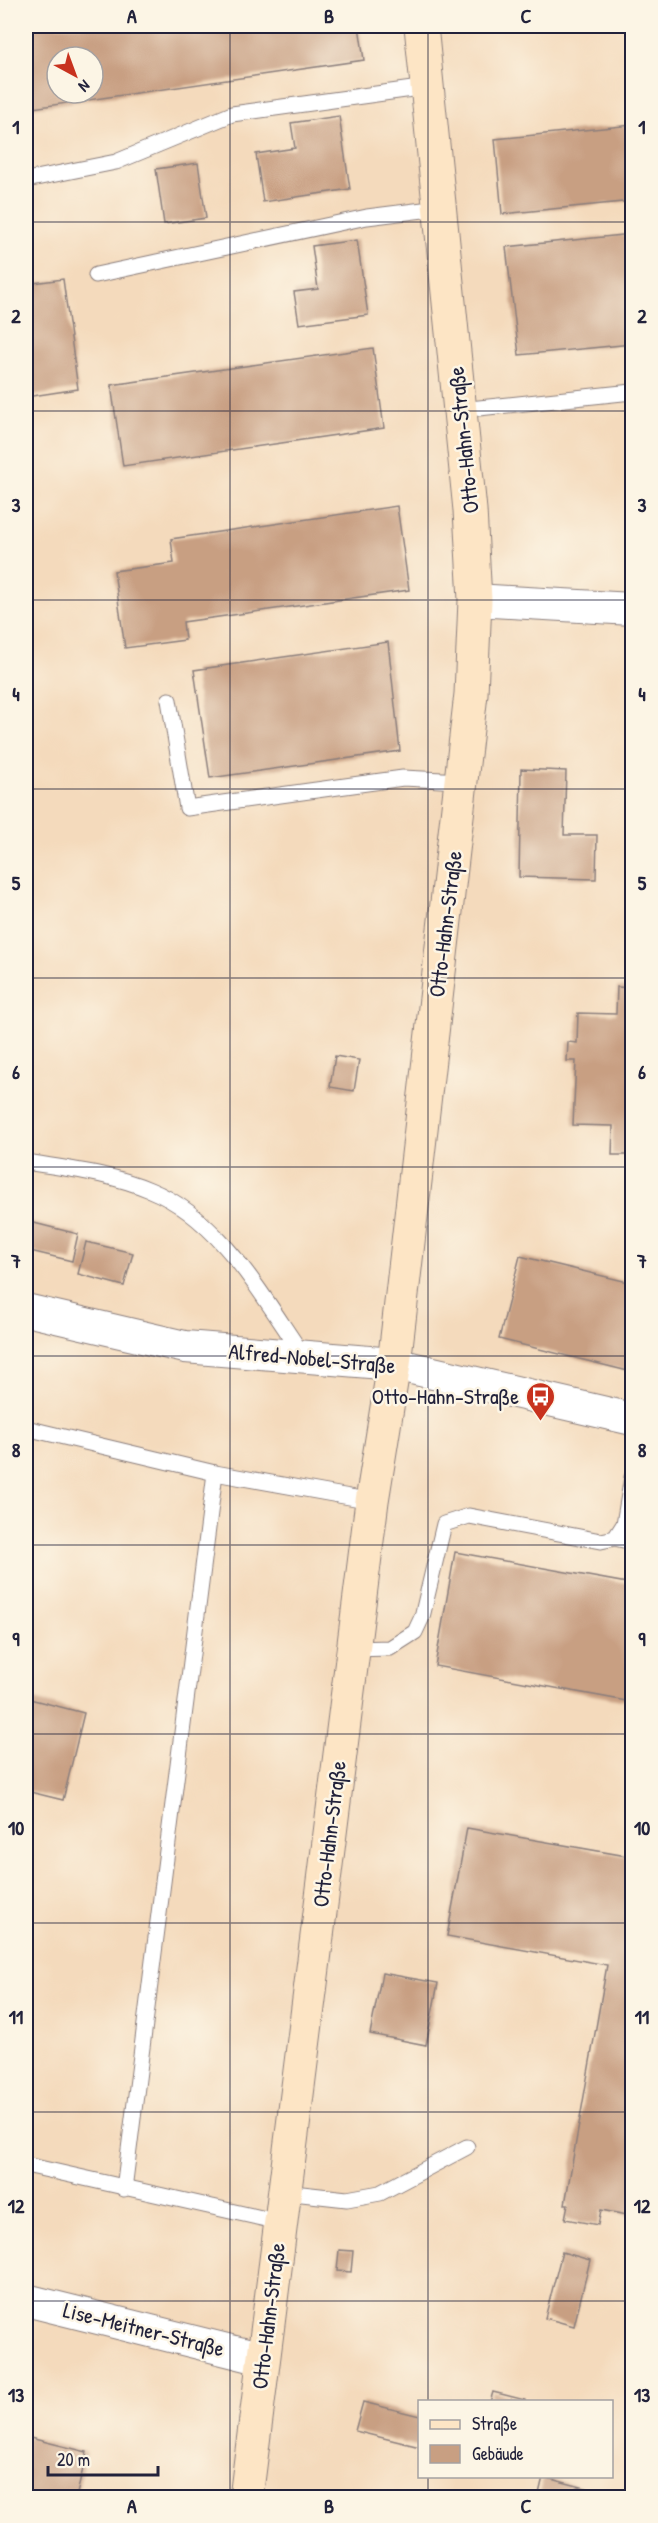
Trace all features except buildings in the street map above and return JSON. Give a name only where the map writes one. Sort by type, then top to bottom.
[{"type":"street","name":"Otto-Hahn-Straße","points":[[246,2498],[372,1501],[394,1364],[471,694],[475,600],[470,510],[421,26]]},
{"type":"street","points":[[475,600],[633,609]]},
{"type":"street","name":"Alfred-Nobel-Straße","points":[[26,1310],[185,1347],[394,1364],[633,1419]]},
{"type":"street","name":"Lise-Meitner-Straße","points":[[26,2300],[264,2359]]},
{"type":"lane","points":[[26,180],[116,162],[232,114],[427,87]]},
{"type":"lane","points":[[96,275],[367,217],[439,208]]},
{"type":"lane","points":[[460,410],[633,392]]},
{"type":"lane","points":[[170,700],[187,808],[403,778],[462,781]]},
{"type":"lane","points":[[26,1162],[99,1174],[152,1190],[173,1202],[213,1234],[230,1253],[303,1355]]},
{"type":"lane","points":[[26,1428],[215,1473],[372,1501]]},
{"type":"lane","points":[[124,2189],[215,1473]]},
{"type":"lane","points":[[615,1538],[624,1524],[633,1477]]},
{"type":"lane","points":[[353,1649],[390,1648],[415,1632],[422,1617],[444,1524],[456,1518],[469,1516],[601,1540],[615,1538],[633,1542]]},
{"type":"lane","points":[[26,2165],[124,2189],[281,2207],[380,2193],[467,2147]]},
{"type":"place","name":"Otto-Hahn-Straße","points":[[540,1422]]}]
